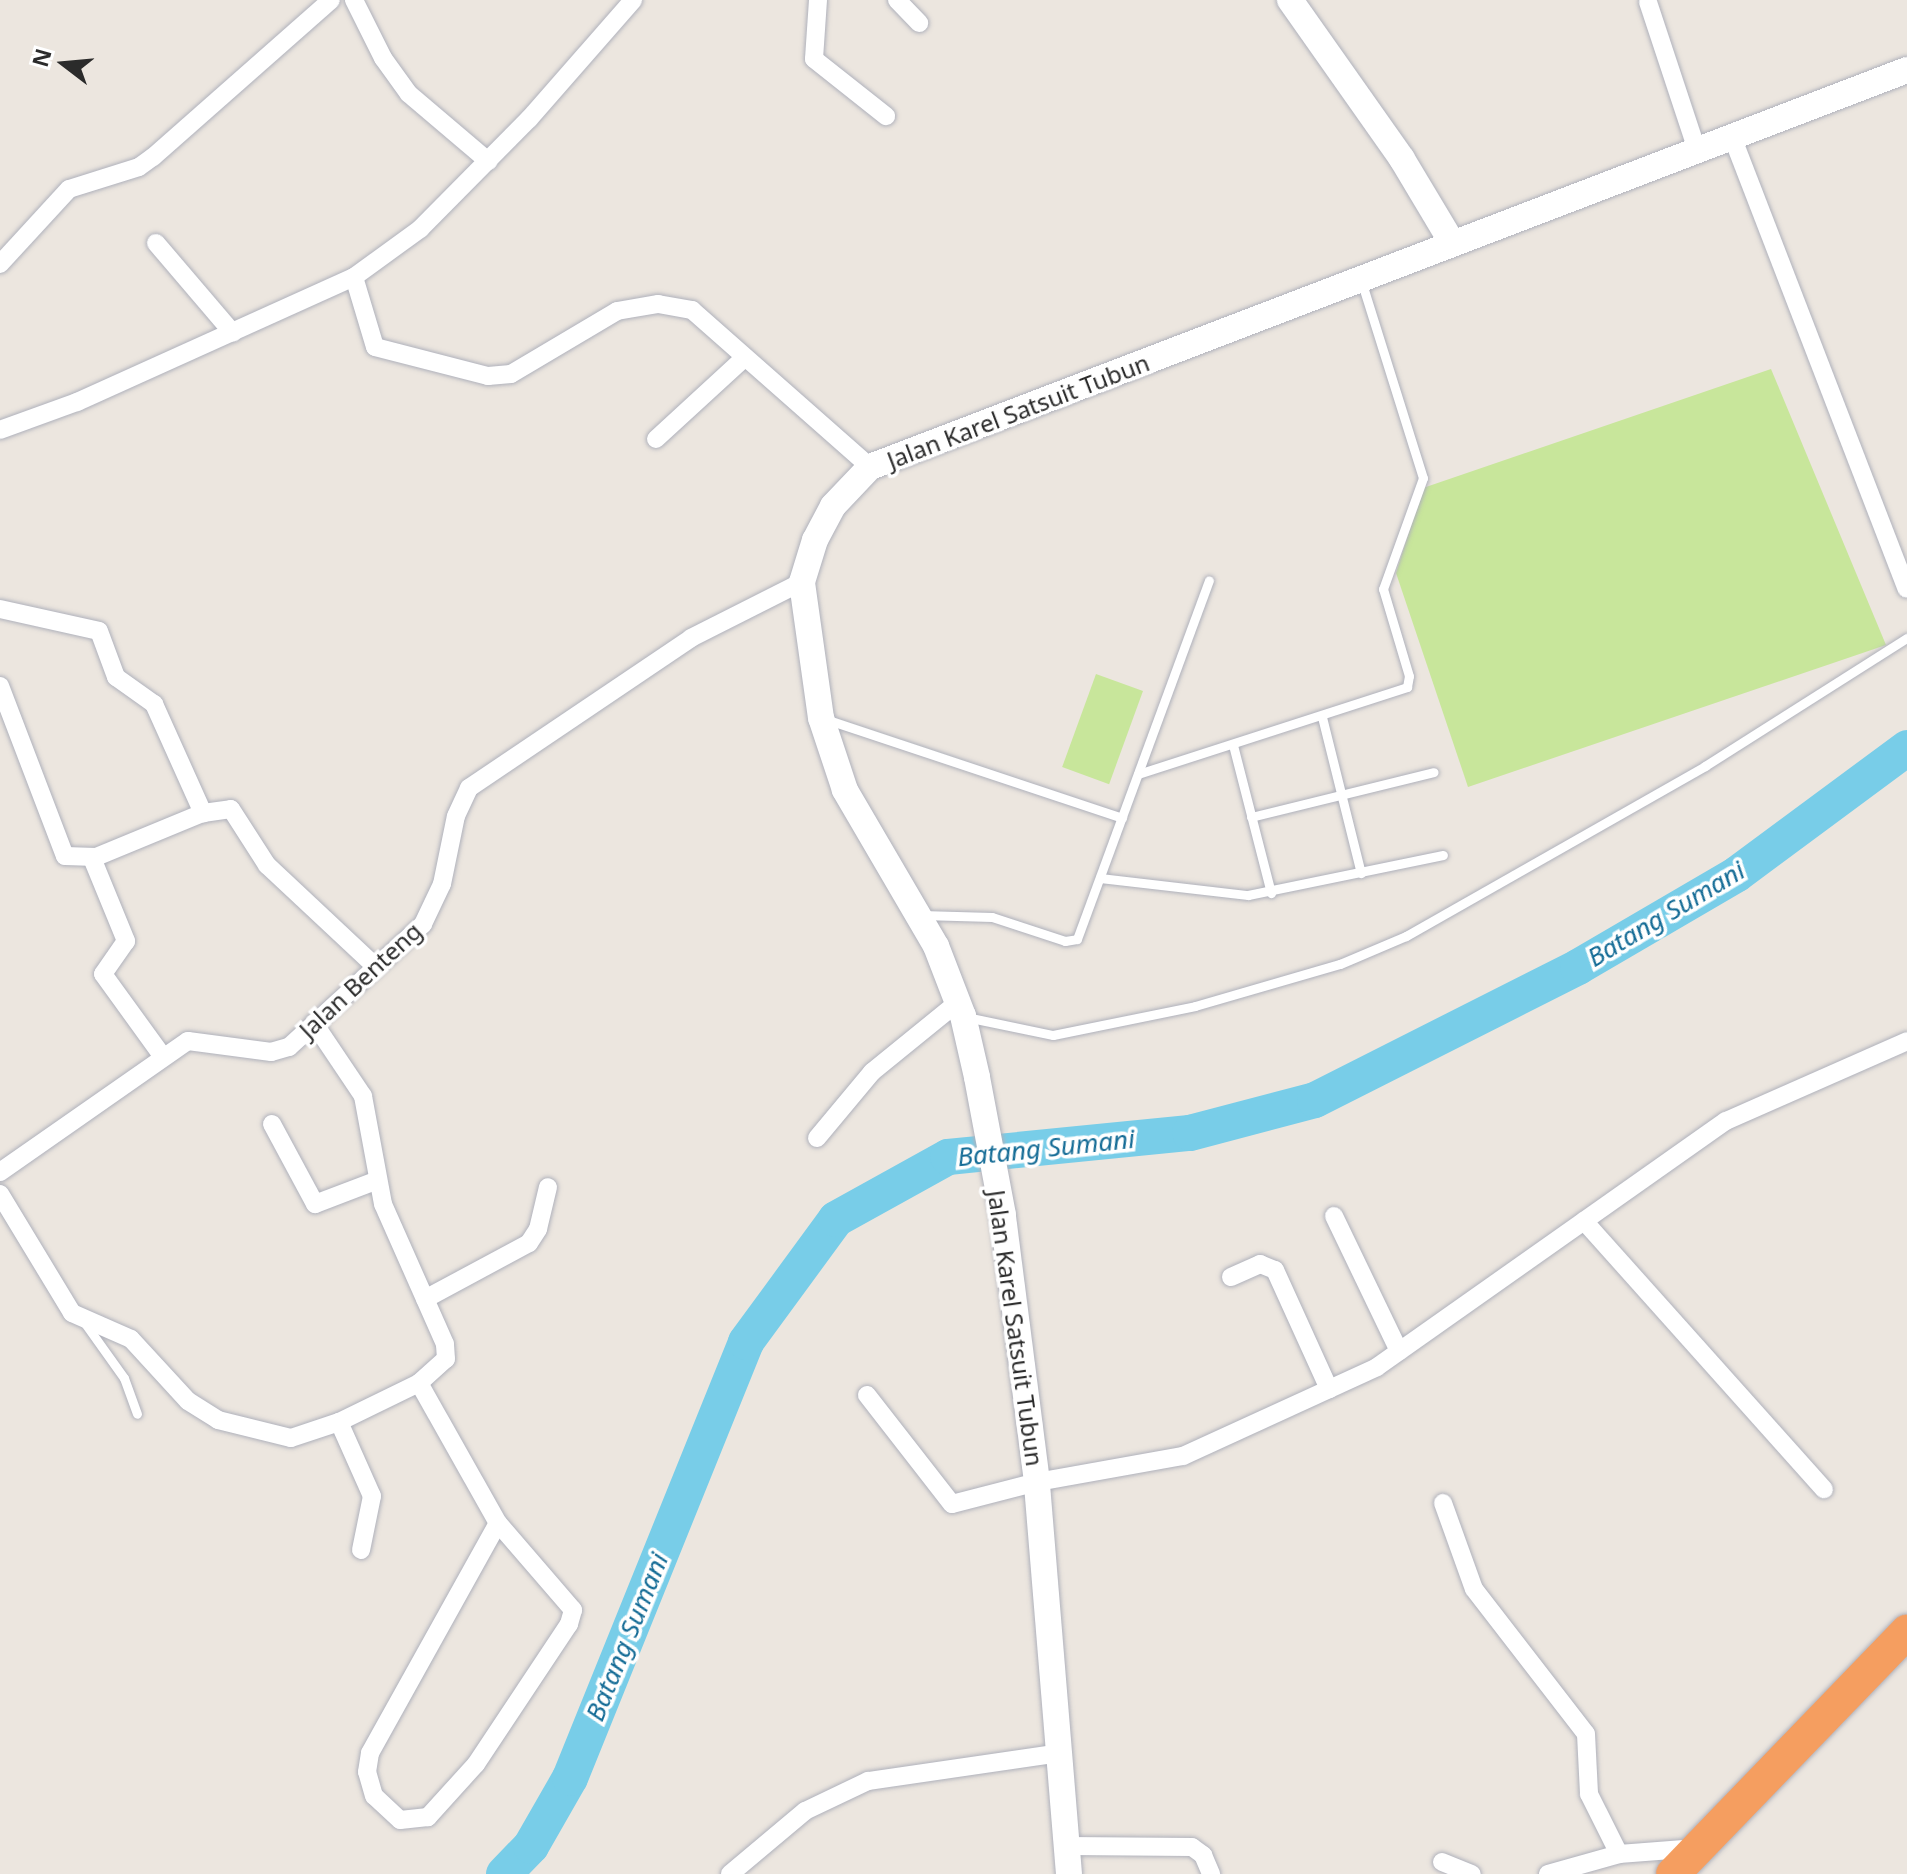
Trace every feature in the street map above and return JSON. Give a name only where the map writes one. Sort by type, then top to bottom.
[{"type":"highway","points":[[1673,1874],[1907,1632]]},
{"type":"street","points":[[0,264],[69,189],[153,157],[331,0]]},
{"type":"street","points":[[354,0],[383,58],[409,94],[488,161]]},
{"type":"street","points":[[0,430],[233,333],[354,277],[420,229],[488,161],[633,0]]},
{"type":"street","points":[[818,0],[814,59],[886,116]]},
{"type":"street","points":[[897,0],[919,23]]},
{"type":"street","points":[[1290,0],[1402,159],[1451,241]]},
{"type":"street","points":[[1648,2],[1698,153]]},
{"type":"street","name":"Jalan Karel Satsuit Tubun","points":[[1069,1874],[1037,1482],[1003,1215],[977,1077],[960,1009],[936,946],[914,915],[845,790],[821,718],[802,582],[833,506],[870,467],[1361,280],[1451,241],[1698,153],[1907,70]]},
{"type":"street","points":[[1733,139],[1907,589]]},
{"type":"street","points":[[156,243],[233,333]]},
{"type":"street","points":[[354,277],[375,347],[488,376],[511,374],[617,311],[658,304],[692,310],[870,467]]},
{"type":"street","points":[[656,439],[744,358]]},
{"type":"street","name":"Jalan Benteng","points":[[0,1172],[188,1041],[271,1052],[289,1047],[423,924],[442,884],[456,816],[469,788],[691,638],[802,582]]},
{"type":"street","points":[[0,609],[99,631],[116,677],[154,704],[203,813]]},
{"type":"street","points":[[0,686],[63,853],[92,858],[203,813],[226,808],[235,812],[267,865],[376,967]]},
{"type":"street","points":[[92,858],[126,941],[103,974],[163,1057]]},
{"type":"street","points":[[817,1138],[872,1072],[960,1009]]},
{"type":"street","points":[[0,1194],[63,1303],[82,1319],[131,1339],[188,1401],[218,1420],[291,1438],[339,1422],[419,1383],[442,1365],[447,1351],[383,1204],[363,1096],[314,1023]]},
{"type":"street","points":[[867,1395],[947,1503],[959,1504],[1037,1482],[1183,1456],[1329,1389],[1399,1351],[1726,1121],[1907,1041]]},
{"type":"street","points":[[272,1124],[315,1204],[378,1180]]},
{"type":"street","points":[[425,1299],[529,1243],[538,1229],[548,1187]]},
{"type":"street","points":[[1334,1216],[1399,1351]]},
{"type":"street","points":[[1584,1221],[1824,1489]]},
{"type":"street","points":[[1231,1277],[1260,1264],[1275,1270],[1329,1389]]},
{"type":"street","points":[[419,1383],[498,1523],[569,1601],[572,1618],[468,1774],[428,1817],[400,1820],[374,1796],[367,1772],[370,1753],[498,1523]]},
{"type":"street","points":[[339,1422],[372,1496],[361,1550]]},
{"type":"street","points":[[1443,1503],[1474,1589],[1586,1734],[1587,1787],[1619,1854]]},
{"type":"street","points":[[730,1874],[805,1811],[868,1781],[1061,1753]]},
{"type":"street","points":[[1068,1846],[1192,1847],[1203,1855],[1211,1874]]},
{"type":"street","points":[[1548,1874],[1619,1854],[1697,1848]]},
{"type":"street","points":[[1442,1862],[1472,1874]]},
{"type":"lane","points":[[1138,774],[1401,691],[1409,681],[1382,594],[1423,478],[1361,280]]},
{"type":"lane","points":[[914,915],[1006,919],[1073,942],[1100,878],[1209,581]]},
{"type":"lane","points":[[960,1009],[1053,1035],[1195,1006],[1340,964],[1406,936],[1652,797],[1907,638]]},
{"type":"lane","points":[[1322,717],[1361,873]]},
{"type":"lane","points":[[821,718],[1122,818]]},
{"type":"lane","points":[[1233,745],[1271,893]]},
{"type":"lane","points":[[1251,817],[1434,772]]},
{"type":"lane","points":[[1100,878],[1237,895],[1271,893],[1443,855]]},
{"type":"lane","points":[[82,1319],[124,1378],[137,1414]]},
{"type":"green space","points":[[1771,369],[1886,645],[1468,787],[1396,573],[1423,488]]},
{"type":"green space","points":[[1096,674],[1143,691],[1109,784],[1062,767]]},
{"type":"waterway","name":"Batang Sumani","points":[[504,1874],[531,1846],[570,1778],[746,1342],[836,1219],[948,1157],[1190,1133],[1315,1100],[1578,967],[1737,874],[1907,748]]}]
